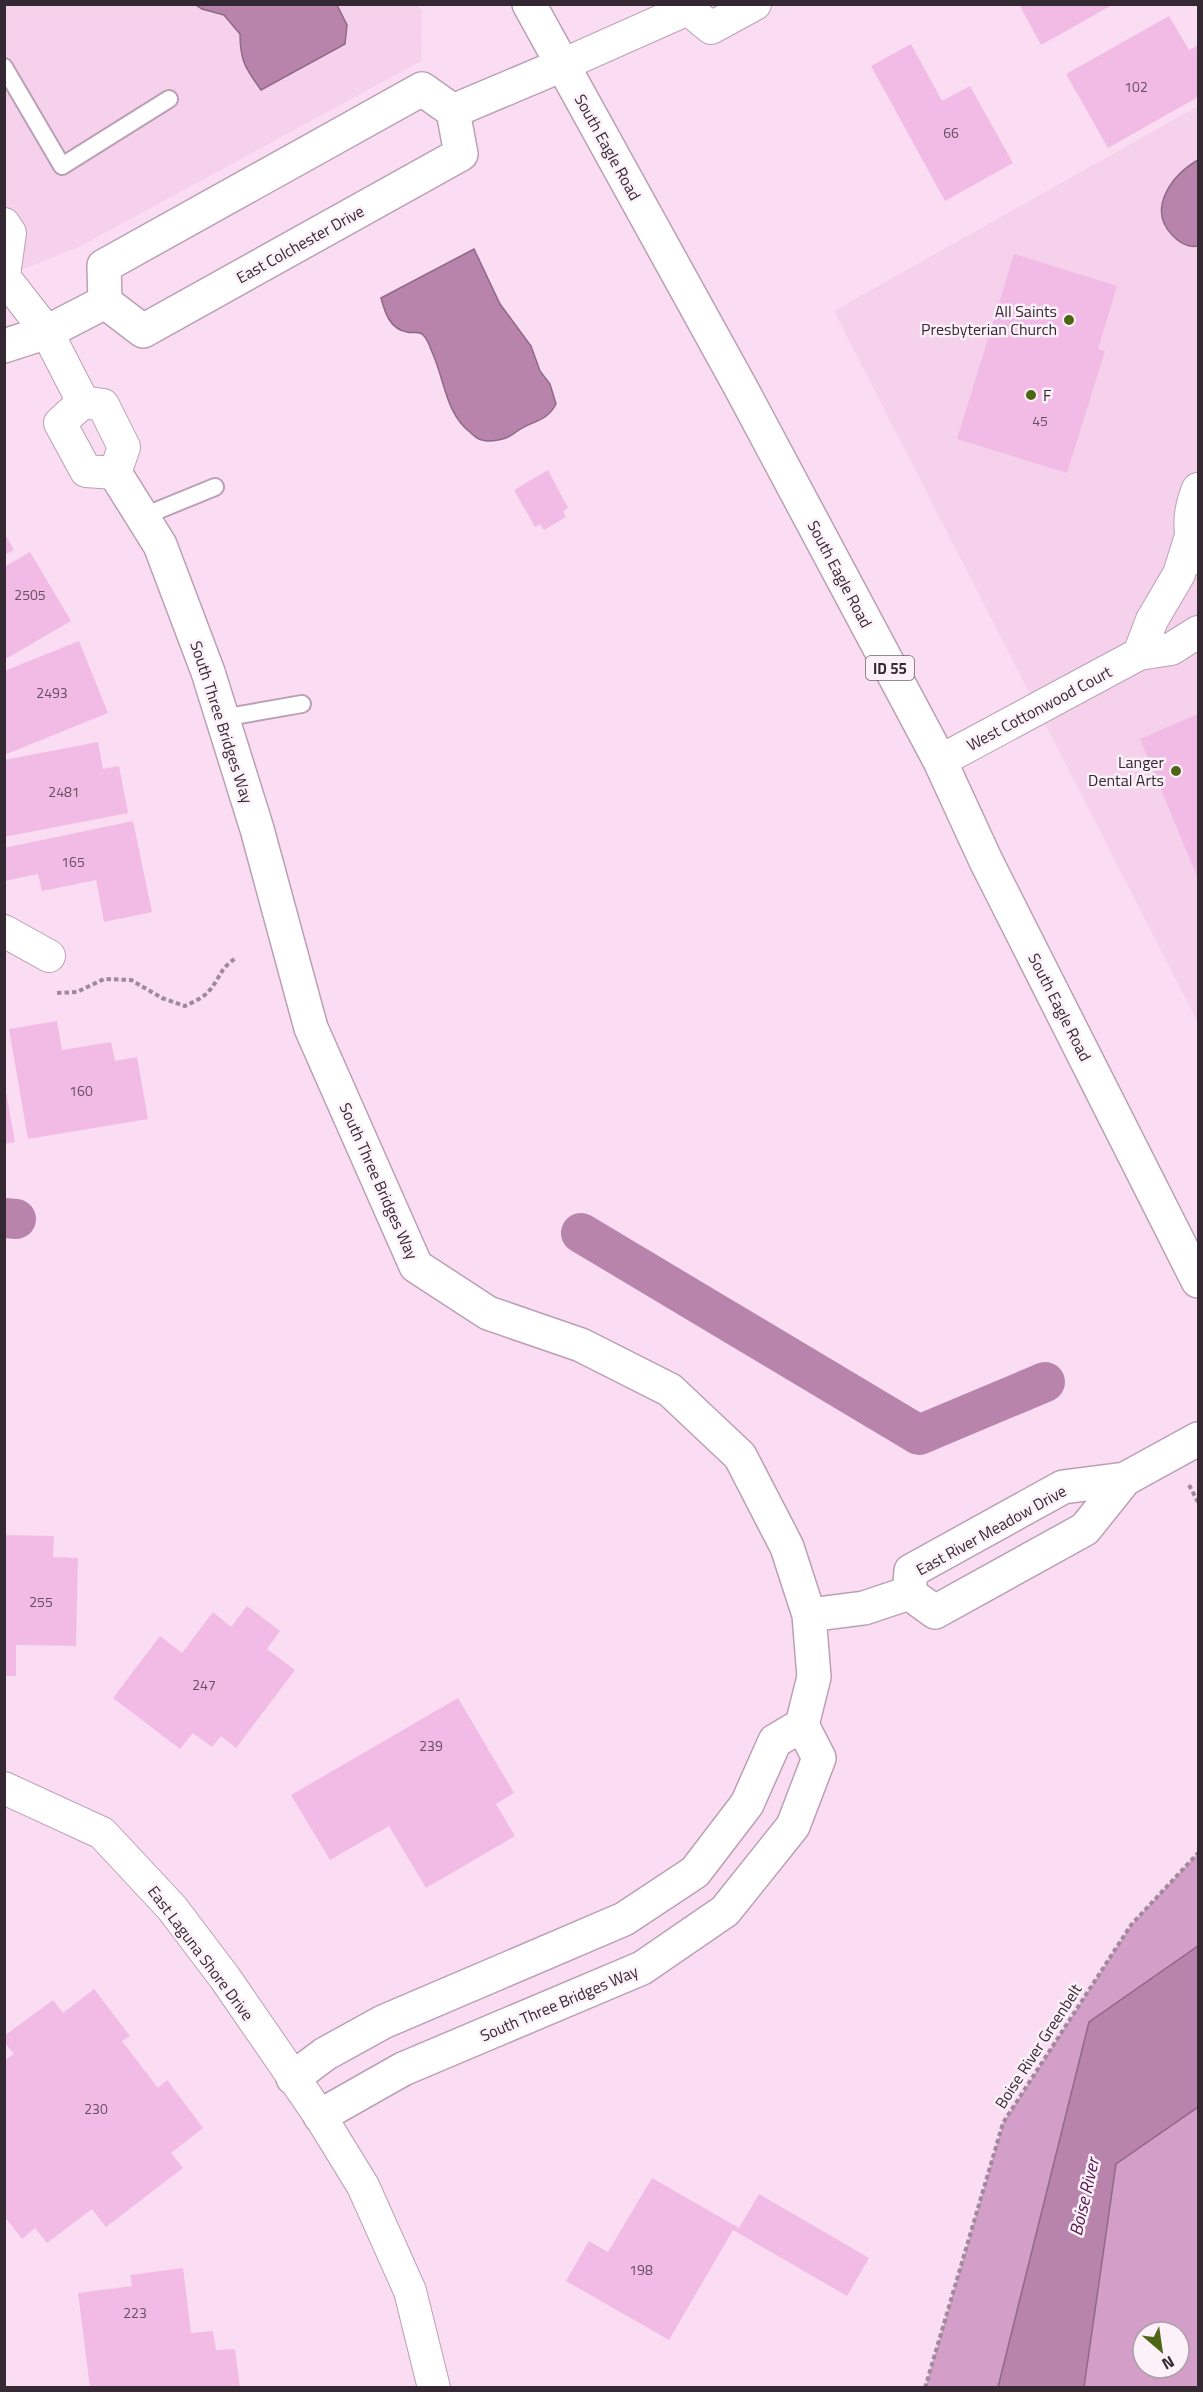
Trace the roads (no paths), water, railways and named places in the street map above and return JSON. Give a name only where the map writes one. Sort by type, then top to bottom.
[{"type":"main road","name":"South Eagle Road","points":[[529,4],[741,388],[940,761],[986,861],[1198,1281]]},
{"type":"main road","points":[[4,346],[47,332],[105,302],[104,267],[422,89],[453,111],[562,65]]},
{"type":"main road","name":"East Colchester Drive","points":[[105,302],[143,331],[461,154],[453,111]]},
{"type":"main road","name":"South Three Bridges Way","points":[[115,473],[160,544],[208,672],[257,829],[311,1028],[416,1266],[488,1314],[580,1345],[670,1390],[740,1456],[787,1547],[809,1615],[814,1677],[802,1725],[819,1758],[793,1826],[724,1911],[642,1968],[403,2069],[320,2116]]},
{"type":"main road","name":"East River Meadow Drive","points":[[909,1593],[911,1571],[1063,1487],[1125,1479],[1198,1439]]},
{"type":"main road","name":"East River Meadow Drive","points":[[909,1593],[935,1612],[1085,1529],[1125,1479]]},
{"type":"main road","name":"East River Meadow Drive","points":[[809,1615],[864,1608],[909,1593]]},
{"type":"main road","points":[[293,2078],[325,2055],[383,2022],[624,1919],[695,1872],[747,1804],[775,1741],[802,1725]]},
{"type":"main road","points":[[600,1930],[621,1978]]},
{"type":"street","points":[[562,65],[687,7],[711,28],[755,4]]},
{"type":"street","points":[[4,224],[10,233],[4,276],[47,332],[82,402]]},
{"type":"street","points":[[82,402],[103,405],[124,447],[115,473],[86,471],[60,423],[82,402]]},
{"type":"street","points":[[1139,654],[1152,620],[1194,550],[1189,521],[1192,503],[1198,489]]},
{"type":"street","name":"West Cottonwood Court","points":[[940,761],[1139,654],[1171,649],[1198,632]]},
{"type":"street","points":[[4,930],[49,956]]},
{"type":"street","name":"East Laguna Shore Drive","points":[[4,1788],[102,1833],[171,1908],[225,1978],[320,2116],[363,2186],[410,2291],[434,2388]]},
{"type":"lane","points":[[4,67],[62,166],[169,99]]},
{"type":"lane","points":[[144,516],[215,487]]},
{"type":"lane","points":[[222,718],[302,704]]},
{"type":"water","points":[[196,5],[337,5],[347,25],[345,44],[261,90],[245,64],[241,51],[240,34],[224,15]]},
{"type":"water","points":[[1198,160],[1198,246],[1191,246],[1178,241],[1165,226],[1162,204],[1179,174]]},
{"type":"water","points":[[474,249],[500,304],[531,346],[540,371],[550,384],[556,404],[548,415],[510,436],[495,441],[478,438],[462,425],[451,406],[427,339],[420,333],[396,328],[387,315],[381,298]]},
{"type":"water","name":"Boise River","points":[[1198,1946],[1198,2107],[1116,2164],[1084,2387],[998,2387],[1089,2022]]},
{"type":"waterway","points":[[4,1218],[16,1219]]},
{"type":"waterway","points":[[581,1233],[919,1435],[1045,1382]]},
{"type":"place","name":"All Saints Presbyterian Church","points":[[1069,320]]},
{"type":"place","name":"F","points":[[1031,395]]},
{"type":"place","name":"Langer Dental Arts","points":[[1176,771]]}]
